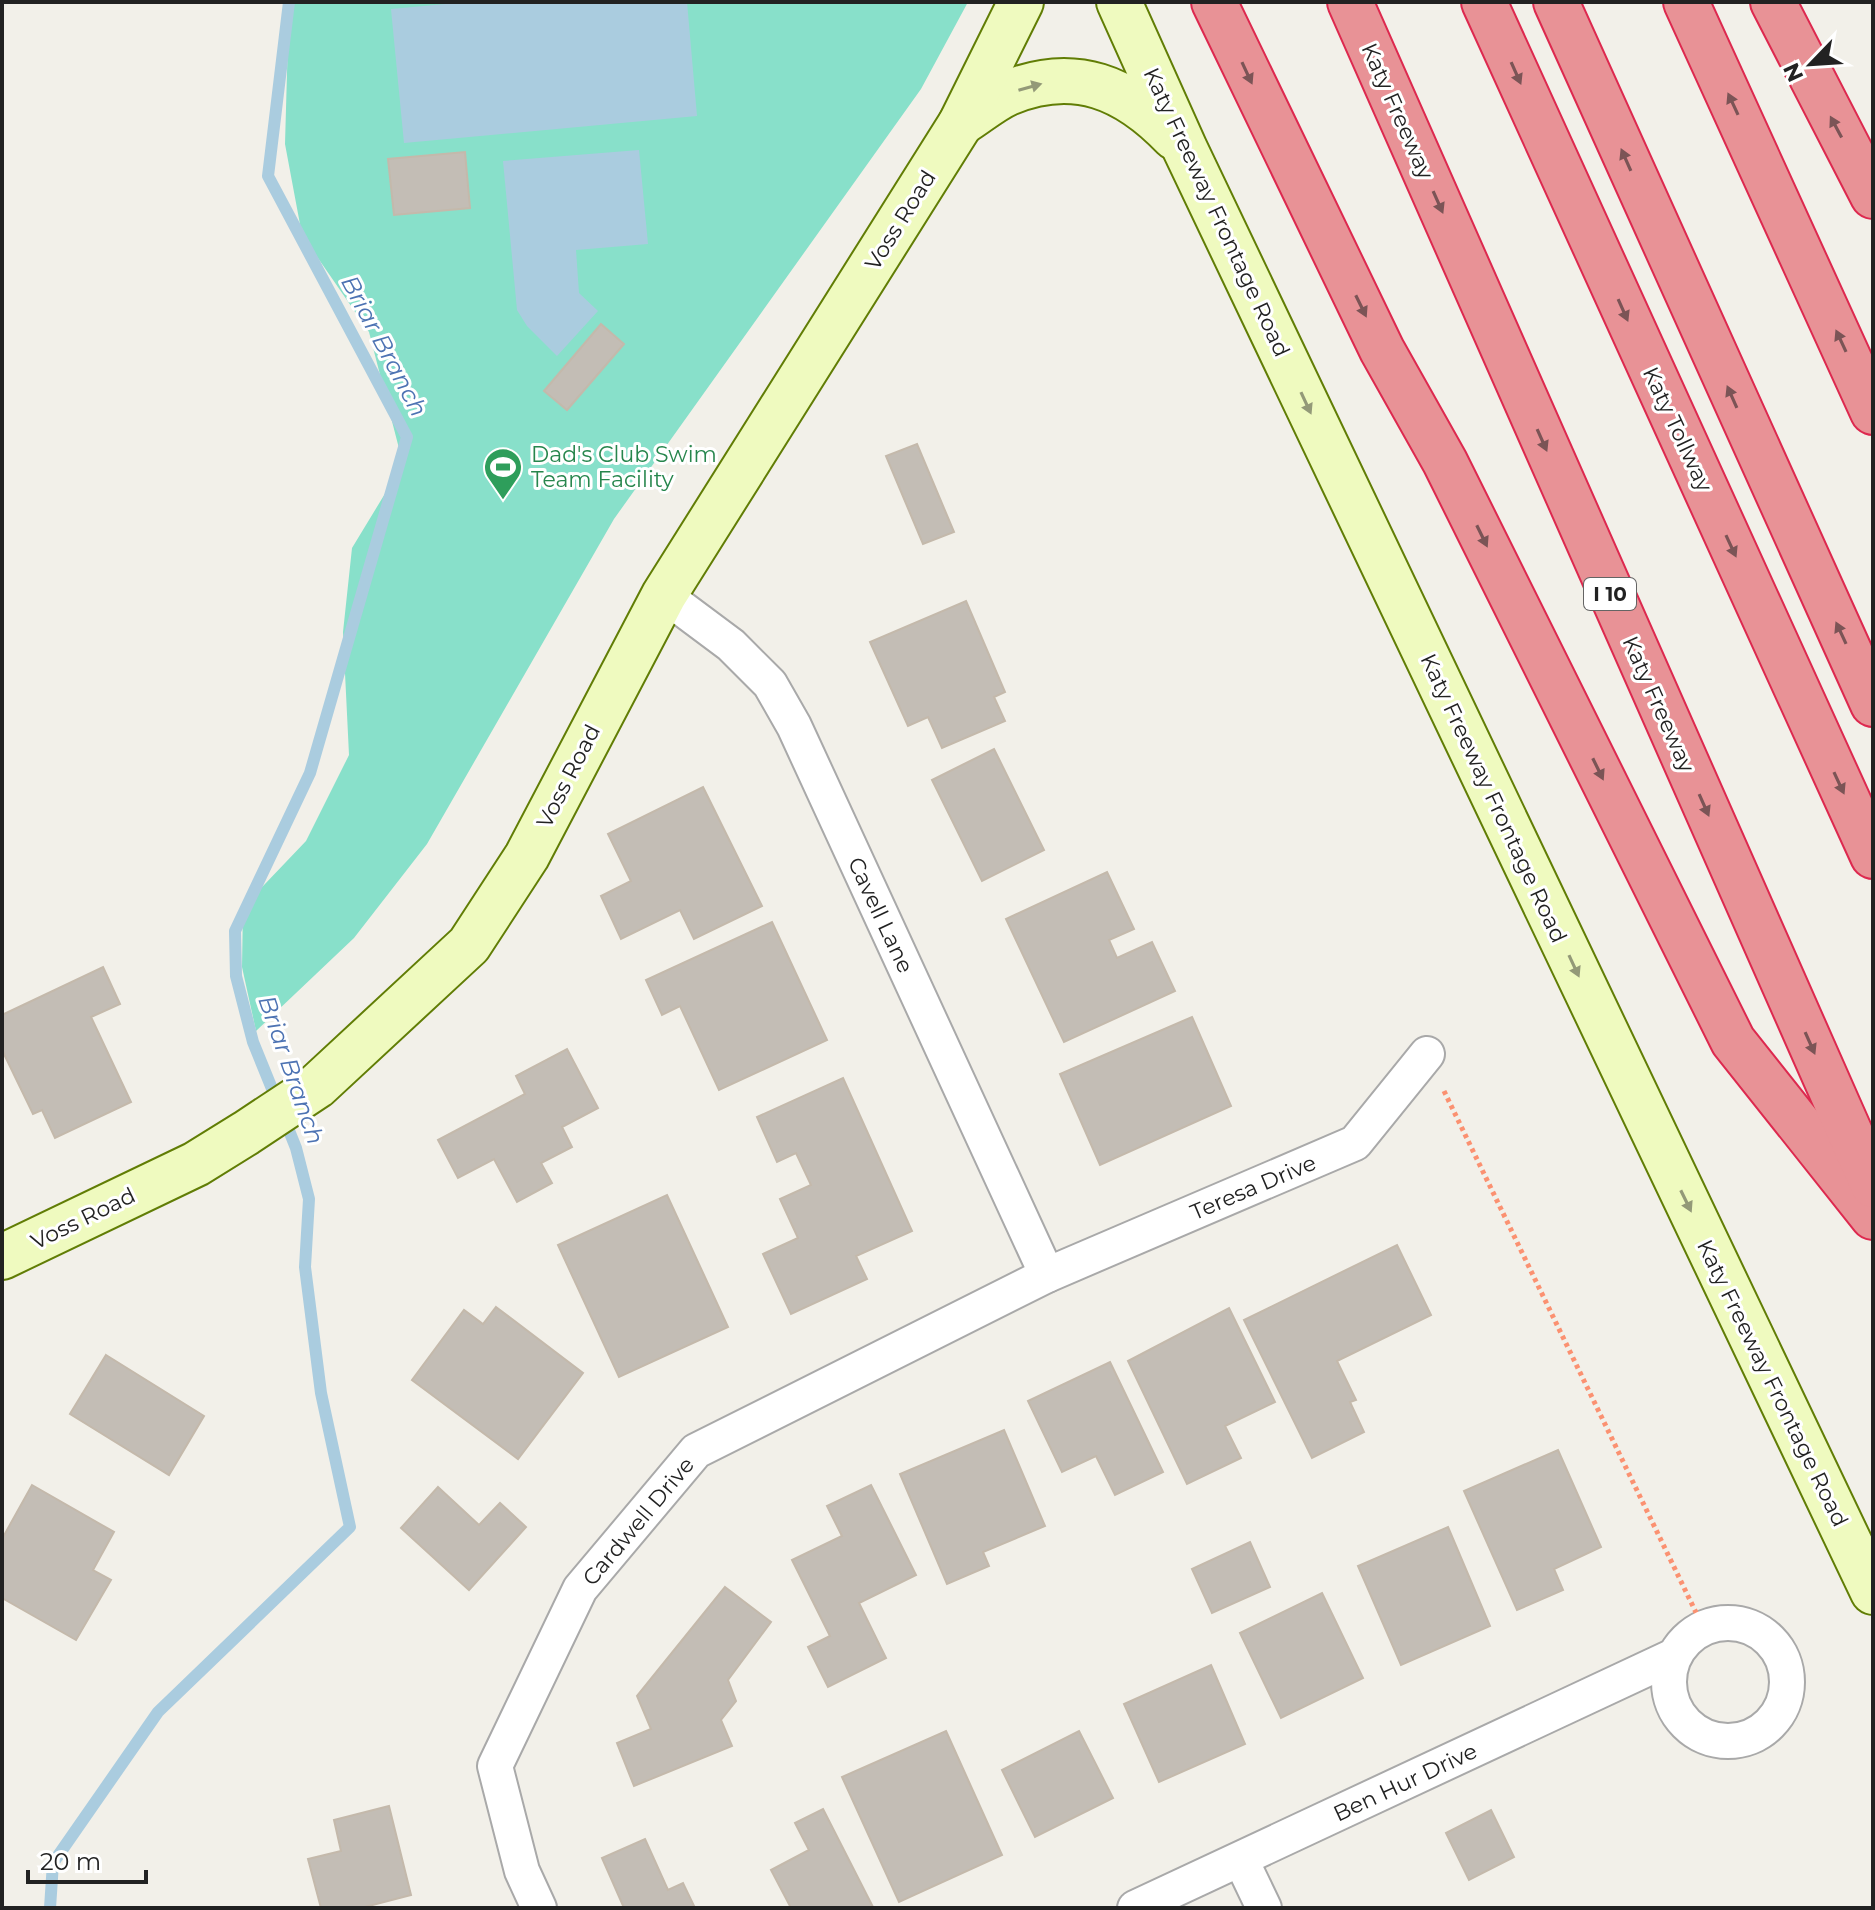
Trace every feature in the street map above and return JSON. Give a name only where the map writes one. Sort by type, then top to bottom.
[{"type":"highway","points":[[1214,2],[1382,350],[1445,462],[1733,1041],[1873,1217]]},
{"type":"highway","name":"Katy Freeway","points":[[1350,2],[1873,1185]]},
{"type":"highway","name":"Katy Tollway","points":[[1484,2],[1873,856]]},
{"type":"highway","points":[[1556,2],[1873,704]]},
{"type":"highway","points":[[1686,2],[1873,412]]},
{"type":"highway","points":[[1773,2],[1873,196]]},
{"type":"street","name":"Voss Road","points":[[2,1257],[196,1164],[317,1086],[469,945],[527,856],[664,595],[961,123],[1021,2]]},
{"type":"street","name":"Katy Freeway Frontage Road","points":[[1119,2],[1185,149],[1873,1592]]},
{"type":"street","name":"Voss Road","points":[[961,123],[1008,94],[1059,79],[1108,87],[1147,109],[1185,149]]},
{"type":"street","name":"Cavell Lane","points":[[664,595],[741,655],[770,684],[794,726],[1047,1275]]},
{"type":"street","name":"Teresa Drive","points":[[1047,1275],[1355,1143],[1427,1054]]},
{"type":"street","name":"Cardwell Drive","points":[[539,1908],[522,1871],[495,1766],[580,1589],[696,1451],[1047,1275]]},
{"type":"street","points":[[1674,1656],[1669,1675],[1670,1694],[1677,1713],[1690,1728],[1706,1738],[1725,1742],[1745,1740],[1763,1731],[1786,1700],[1786,1671],[1775,1644],[1760,1631],[1742,1624],[1722,1622],[1703,1627]]},
{"type":"street","name":"Ben Hur Drive","points":[[1135,1908],[1674,1656],[1686,1639],[1703,1627]]},
{"type":"street","points":[[1241,1860],[1264,1908]]},
{"type":"path","points":[[1427,1054],[1703,1627]]},
{"type":"green space","name":"Dad's Club Swim Team Facility","points":[[289,2],[968,2],[921,89],[614,519],[427,844],[354,938],[256,1031],[242,967],[243,907],[306,841],[349,755],[343,632],[352,548],[403,464],[369,332],[302,235],[285,144]]},
{"type":"water","points":[[467,2],[687,2],[697,116],[404,143],[391,9]]},
{"type":"water","points":[[639,150],[648,244],[576,250],[579,293],[598,311],[557,356],[527,326],[517,310],[503,161]]},
{"type":"building","points":[[465,152],[470,208],[394,215],[388,159]]},
{"type":"building","points":[[601,324],[624,344],[567,410],[544,391]]},
{"type":"building","points":[[917,444],[954,532],[923,544],[886,456]]},
{"type":"building","points":[[966,601],[1005,692],[994,697],[1005,721],[942,748],[928,717],[908,726],[870,642]]},
{"type":"building","points":[[994,749],[1044,850],[982,881],[932,780]]},
{"type":"building","points":[[703,787],[762,906],[694,939],[680,910],[621,939],[601,896],[631,881],[608,834]]},
{"type":"building","points":[[1107,872],[1134,929],[1109,940],[1117,958],[1152,942],[1175,991],[1064,1042],[1006,919]]},
{"type":"building","points":[[772,922],[827,1040],[719,1090],[680,1006],[662,1015],[646,980]]},
{"type":"building","points":[[103,967],[120,1004],[91,1017],[131,1102],[55,1138],[42,1110],[33,1114],[2,1050],[2,1015]]},
{"type":"building","points":[[1192,1017],[1231,1106],[1100,1165],[1060,1074]]},
{"type":"building","points":[[567,1049],[598,1108],[562,1127],[572,1147],[541,1163],[552,1183],[517,1202],[494,1159],[458,1178],[438,1140],[525,1094],[516,1076]]},
{"type":"building","points":[[843,1078],[912,1231],[856,1256],[867,1279],[791,1314],[763,1254],[798,1238],[780,1199],[811,1185],[796,1153],[777,1162],[757,1117]]},
{"type":"building","points":[[667,1195],[728,1327],[619,1377],[558,1245]]},
{"type":"building","points":[[1397,1245],[1431,1315],[1337,1361],[1356,1400],[1350,1402],[1364,1432],[1312,1458],[1244,1320]]},
{"type":"building","points":[[496,1307],[583,1373],[518,1459],[412,1380],[464,1310],[483,1324]]},
{"type":"building","points":[[1229,1308],[1275,1402],[1225,1426],[1241,1458],[1187,1484],[1128,1361]]},
{"type":"building","points":[[106,1355],[204,1416],[169,1475],[70,1414]]},
{"type":"building","points":[[1110,1362],[1163,1472],[1115,1495],[1096,1456],[1062,1472],[1028,1401]]},
{"type":"building","points":[[1004,1430],[1045,1526],[983,1552],[989,1566],[947,1584],[900,1474]]},
{"type":"building","points":[[1558,1450],[1601,1547],[1554,1569],[1563,1590],[1517,1610],[1464,1491]]},
{"type":"building","points":[[32,1485],[114,1532],[93,1570],[111,1580],[76,1640],[2,1598],[2,1539]]},
{"type":"building","points":[[871,1485],[916,1575],[859,1603],[886,1658],[828,1687],[808,1647],[830,1636],[792,1560],[842,1536],[827,1506]]},
{"type":"building","points":[[438,1487],[479,1525],[500,1503],[526,1527],[469,1590],[401,1528]]},
{"type":"building","points":[[1448,1527],[1490,1626],[1401,1665],[1358,1566]]},
{"type":"building","points":[[1250,1542],[1270,1587],[1212,1613],[1192,1569]]},
{"type":"building","points":[[725,1587],[771,1622],[728,1680],[736,1701],[721,1720],[732,1746],[634,1786],[617,1743],[651,1729],[637,1696]]},
{"type":"building","points":[[1322,1593],[1363,1678],[1281,1718],[1240,1633]]},
{"type":"building","points":[[1211,1665],[1245,1744],[1159,1782],[1124,1704]]},
{"type":"building","points":[[946,1731],[1002,1855],[899,1902],[842,1777]]},
{"type":"building","points":[[1079,1731],[1113,1798],[1035,1837],[1002,1770]]},
{"type":"building","points":[[389,1806],[411,1895],[361,1908],[321,1908],[308,1859],[341,1851],[334,1820]]},
{"type":"building","points":[[823,1809],[872,1908],[791,1908],[771,1870],[809,1850],[795,1823]]},
{"type":"building","points":[[1491,1810],[1514,1857],[1469,1880],[1446,1833]]},
{"type":"building","points":[[645,1839],[668,1890],[683,1883],[695,1908],[624,1908],[602,1858]]},
{"type":"waterway","name":"Briar Branch","points":[[277,1101],[253,1042],[236,976],[235,931],[310,773],[407,437],[268,176],[289,2]]},
{"type":"waterway","name":"Briar Branch","points":[[50,1908],[53,1863],[158,1712],[350,1527],[321,1393],[305,1267],[309,1199],[296,1148],[284,1118]]},
{"type":"place","name":"Dad's Club Swim Team Facility","points":[[503,501]]}]
